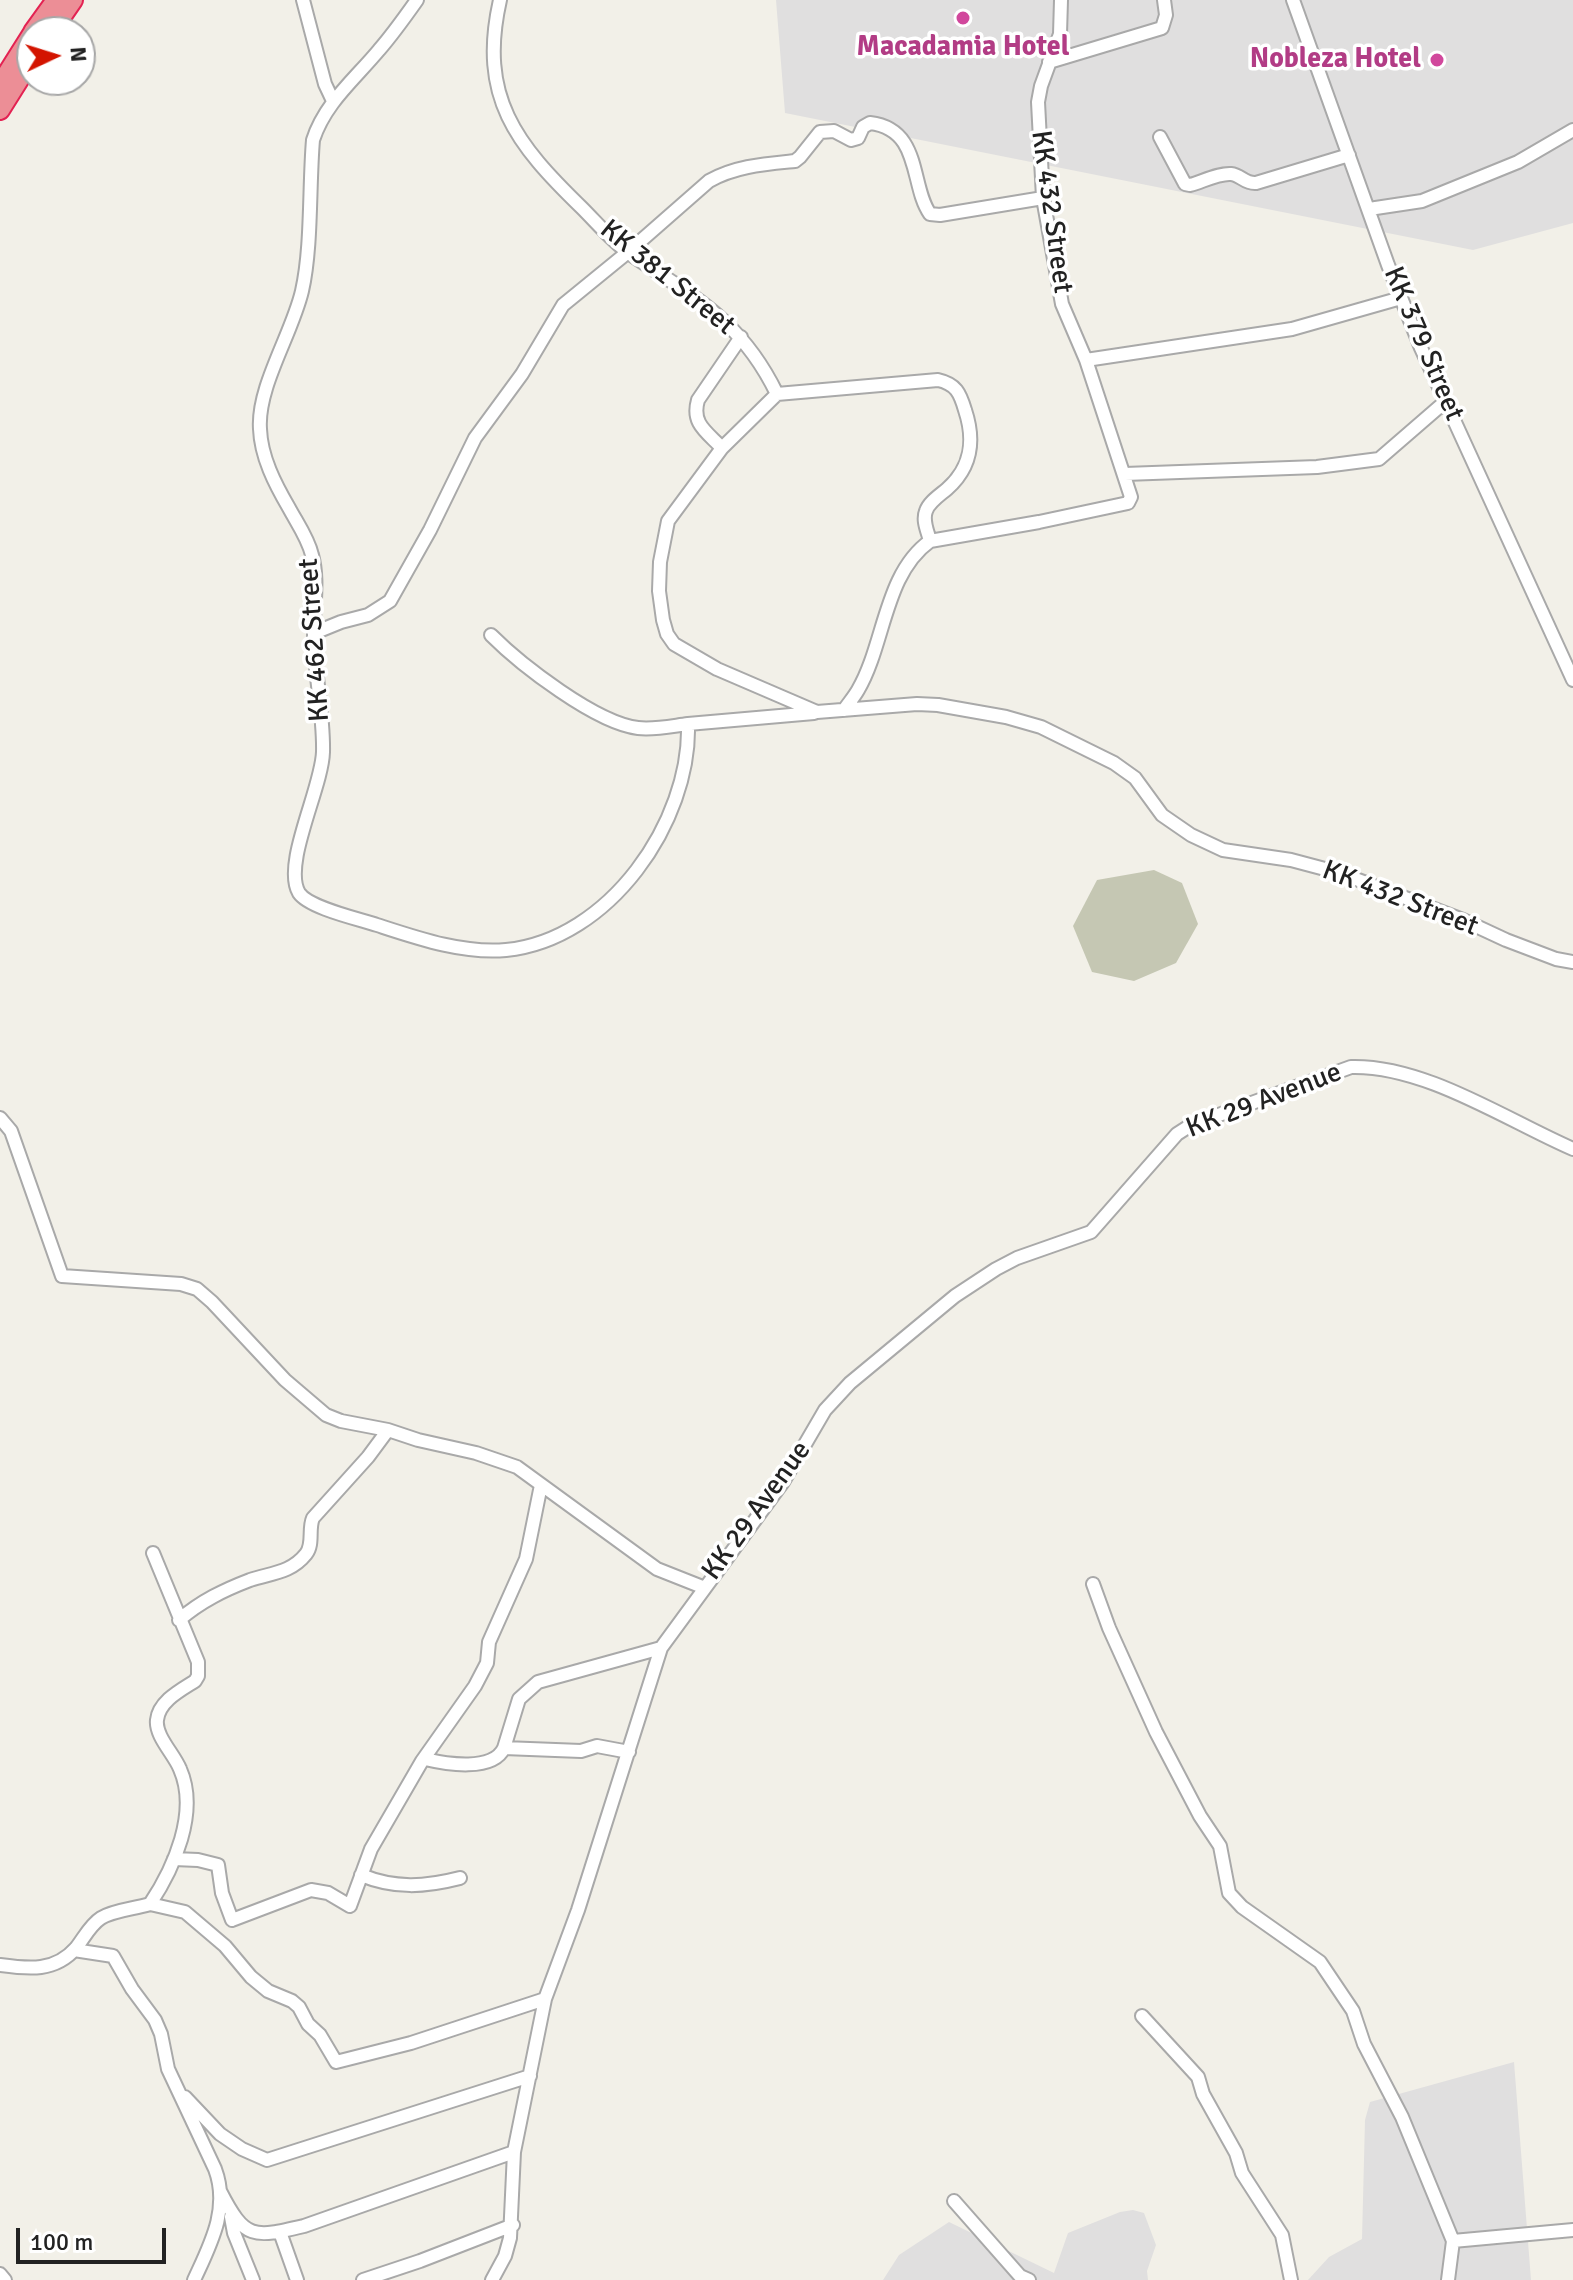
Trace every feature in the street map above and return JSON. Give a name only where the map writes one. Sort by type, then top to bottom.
[{"type":"highway","points":[[0,85],[16,60]]},
{"type":"highway","points":[[0,110],[16,84]]},
{"type":"street","points":[[303,0],[325,84],[333,101]]},
{"type":"street","name":"KK 462 Street","points":[[417,0],[382,47],[333,101],[318,126],[313,140],[306,274],[259,414],[265,457],[313,557],[315,578],[314,633],[322,757],[314,799],[297,854],[295,874],[298,891],[313,904],[463,948],[507,950],[553,937],[577,925],[616,895],[657,839],[684,778],[689,751],[688,724]]},
{"type":"street","name":"KK 381 Street","points":[[500,0],[492,56],[494,78],[512,124],[540,167],[628,252],[685,288],[718,314],[741,337],[764,368],[777,394]]},
{"type":"street","name":"KK 432 Street","points":[[930,541],[1128,503],[1131,497],[1086,360],[1062,304],[1043,198],[1038,102],[1060,34],[1061,0]]},
{"type":"street","points":[[1049,62],[1162,28],[1166,15],[1164,0]]},
{"type":"street","name":"KK 379 Street","points":[[1293,0],[1421,348],[1573,680]]},
{"type":"street","points":[[314,633],[368,615],[390,601],[430,530],[475,438],[522,374],[563,305],[688,198],[724,172],[795,161],[820,132],[834,131],[851,140],[858,138],[863,127],[870,123],[887,127],[908,150],[924,204],[930,214],[1043,198]]},
{"type":"street","points":[[1369,209],[1422,201],[1518,162],[1573,130]]},
{"type":"street","points":[[1160,137],[1185,184],[1190,185],[1228,174],[1256,183],[1349,155]]},
{"type":"street","points":[[1086,360],[1292,329],[1401,298]]},
{"type":"street","points":[[722,448],[697,421],[695,409],[741,337]]},
{"type":"street","points":[[491,635],[550,683],[611,720],[639,728],[844,710],[858,691],[902,575],[919,549],[930,541],[924,520],[927,508],[963,473],[970,446],[970,426],[959,393],[950,383],[915,381],[777,394],[722,448],[674,510],[663,534],[659,591],[667,634],[674,644],[694,657],[817,712]]},
{"type":"street","points":[[1125,474],[1317,467],[1379,459],[1446,401]]},
{"type":"street","name":"KK 432 Street","points":[[844,710],[938,705],[1006,717],[1041,727],[1114,763],[1135,778],[1162,815],[1191,835],[1223,850],[1291,860],[1340,873],[1450,914],[1506,940],[1556,959],[1573,962]]},
{"type":"street","name":"KK 29 Avenue","points":[[0,1118],[11,1131],[62,1276],[181,1284],[197,1289],[318,1410],[341,1421],[388,1430],[517,1467],[657,1569],[705,1588],[783,1482],[825,1410],[850,1383],[955,1296],[996,1269],[1017,1258],[1091,1232],[1177,1134],[1191,1125],[1351,1067],[1367,1066],[1405,1075],[1479,1102],[1573,1149]]},
{"type":"street","points":[[179,1620],[196,1605],[222,1591],[256,1578],[287,1571],[304,1556],[309,1551],[313,1518],[388,1430]]},
{"type":"street","points":[[174,1859],[218,1865],[222,1893],[232,1920],[311,1890],[328,1893],[350,1906],[371,1849],[487,1663],[489,1642],[526,1559],[541,1485]]},
{"type":"street","points":[[150,1904],[174,1859],[185,1817],[185,1784],[159,1732],[157,1720],[167,1701],[198,1676],[198,1662],[153,1553]]},
{"type":"street","points":[[1093,1584],[1109,1628],[1156,1732],[1200,1816],[1220,1846],[1229,1893],[1242,1907],[1320,1962],[1353,2011],[1364,2044],[1402,2117],[1453,2241],[1448,2280]]},
{"type":"street","points":[[492,2280],[505,2256],[513,2225],[514,2152],[545,1999],[578,1910],[661,1648],[705,1588]]},
{"type":"street","points":[[425,1759],[452,1765],[494,1760],[504,1748],[519,1699],[538,1682],[661,1648]]},
{"type":"street","points":[[504,1748],[581,1751],[597,1746],[629,1752]]},
{"type":"street","points":[[361,1875],[381,1883],[402,1886],[436,1884],[460,1878]]},
{"type":"street","points":[[0,1965],[42,1968],[56,1965],[104,1916],[150,1904],[185,1912],[225,1946],[251,1977],[268,1991],[292,2001],[320,2035],[336,2062],[411,2043],[545,1999]]},
{"type":"street","points":[[74,1950],[113,1956],[155,2020],[168,2069],[215,2169],[219,2188],[218,2221],[194,2280]]},
{"type":"street","points":[[1142,2016],[1198,2077],[1203,2094],[1236,2153],[1242,2173],[1282,2235],[1291,2280]]},
{"type":"street","points":[[181,2094],[220,2134],[242,2149],[267,2160],[530,2076]]},
{"type":"street","points":[[219,2188],[239,2225],[251,2233],[280,2232],[514,2152]]},
{"type":"street","points":[[954,2201],[1020,2276],[1029,2280]]},
{"type":"street","points":[[230,2209],[234,2233],[253,2280]]},
{"type":"street","points":[[363,2280],[397,2275],[513,2225]]},
{"type":"street","points":[[1453,2241],[1573,2230]]},
{"type":"street","points":[[280,2232],[297,2280]]},
{"type":"street","points":[[0,2274],[5,2280]]},
{"type":"shaded area","points":[[776,0],[1573,0],[1573,223],[1473,250],[785,113]]},
{"type":"shaded area","points":[[1154,870],[1182,883],[1198,924],[1176,963],[1134,981],[1092,972],[1073,926],[1097,880]]},
{"type":"shaded area","points":[[1514,2062],[1531,2280],[1308,2280],[1329,2257],[1362,2239],[1365,2120],[1370,2102]]},
{"type":"shaded area","points":[[1133,2210],[1144,2213],[1156,2245],[1147,2271],[1148,2280],[883,2280],[899,2255],[949,2222],[1054,2273],[1068,2233],[1120,2212]]},
{"type":"place","name":"Macadamia Hotel","points":[[963,18]]},
{"type":"place","name":"Nobleza Hotel","points":[[1437,60]]}]
